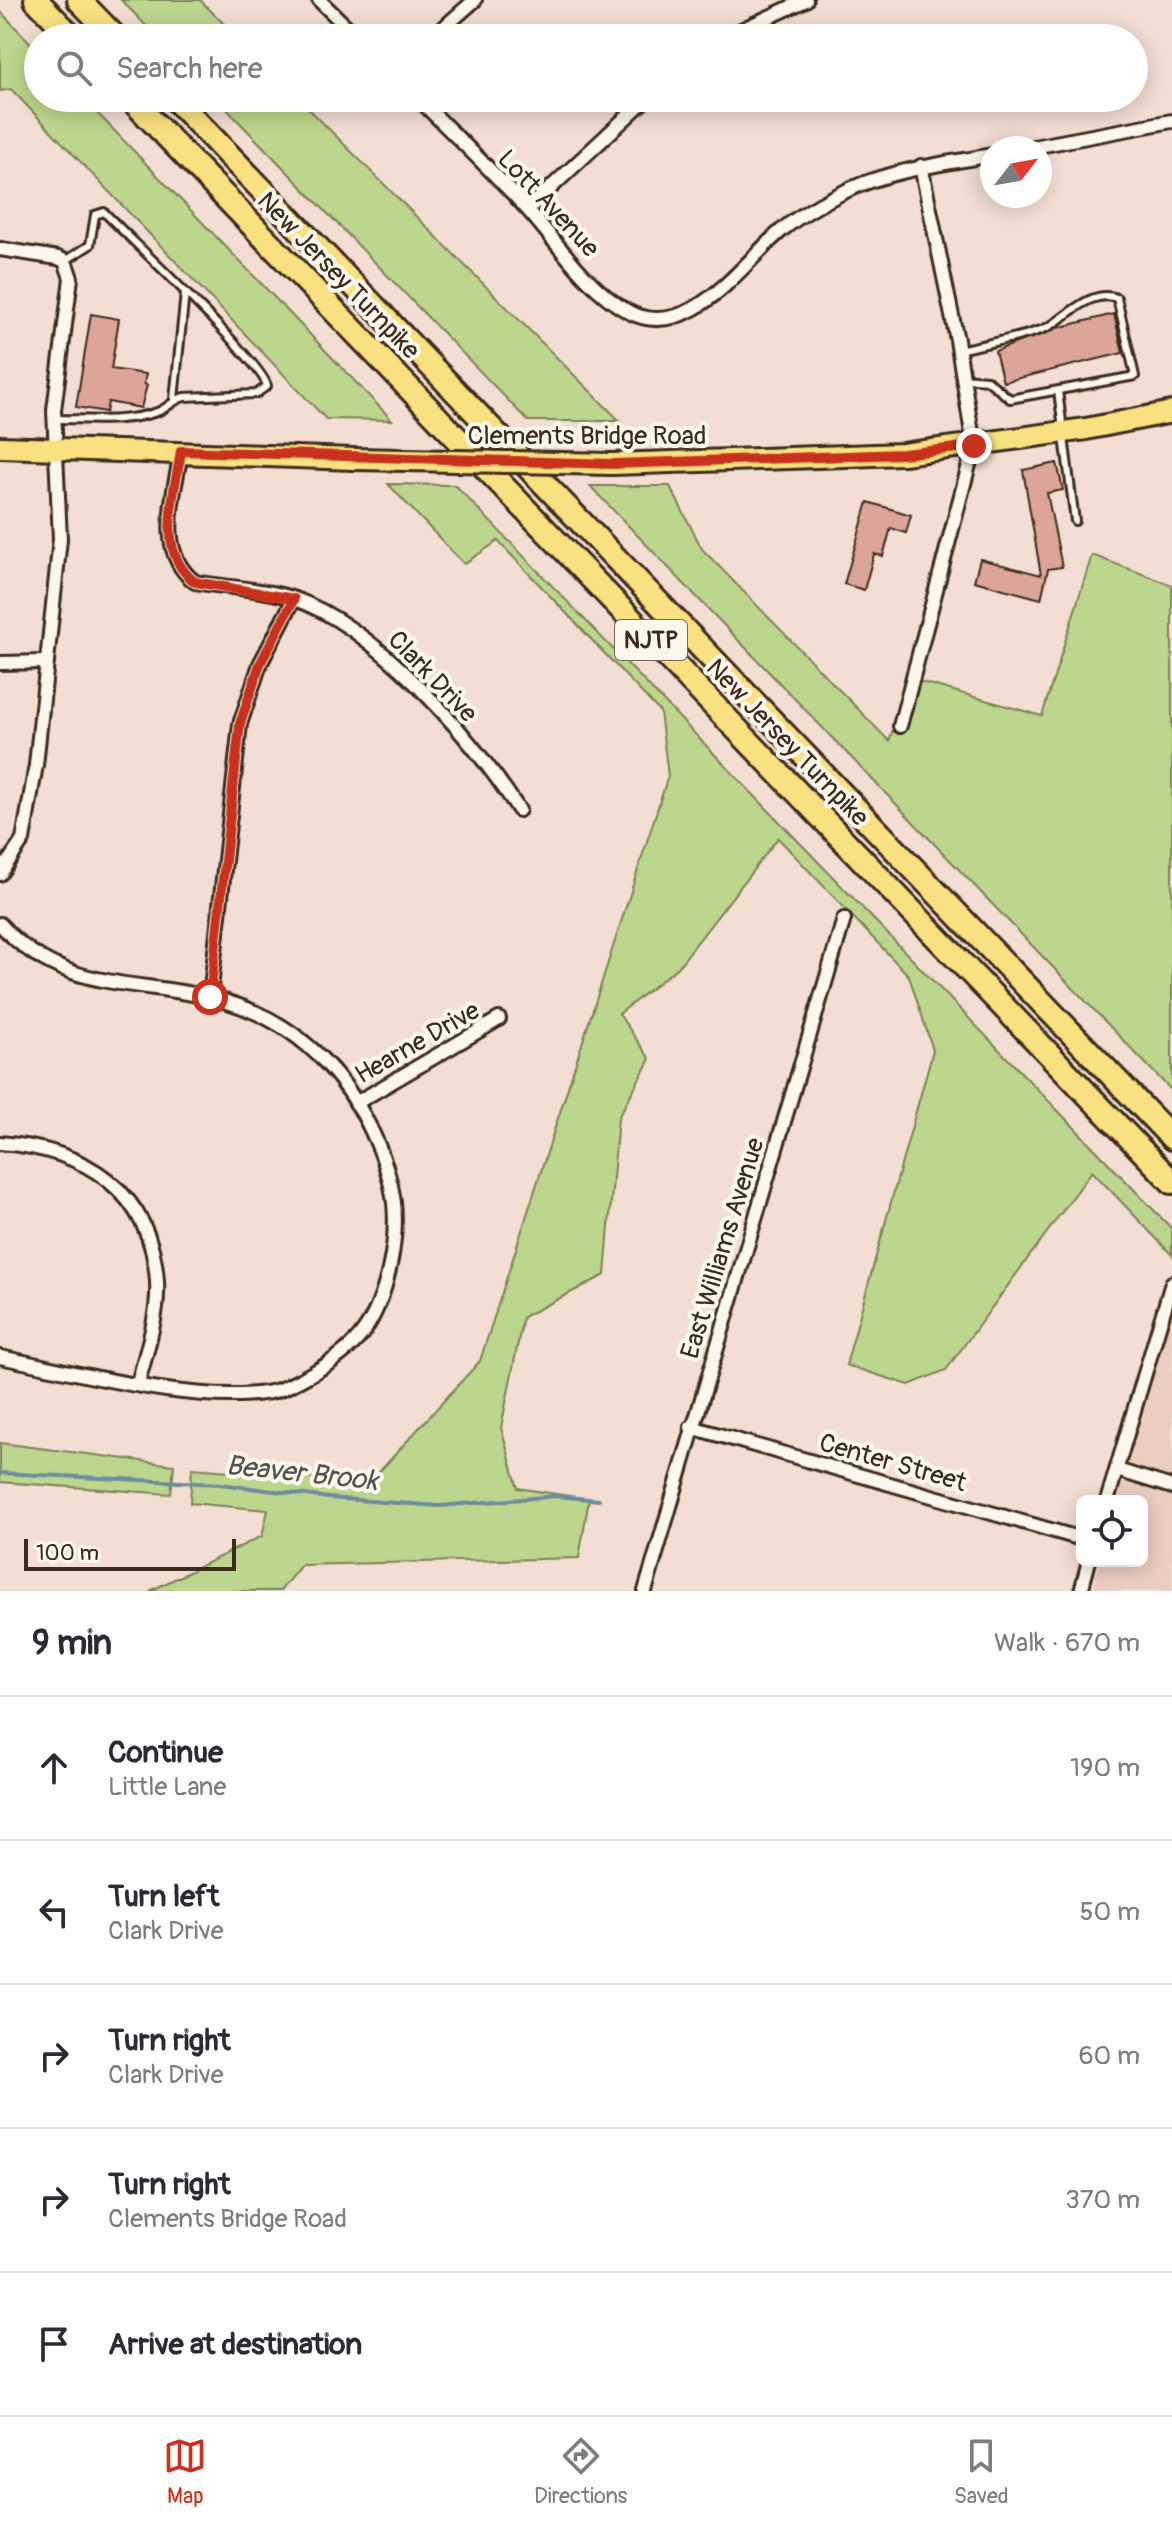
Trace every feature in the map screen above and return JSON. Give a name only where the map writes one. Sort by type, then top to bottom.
[{"type":"highway","points":[[36,0],[59,24]]},
{"type":"highway","points":[[79,0],[102,24]]},
{"type":"highway","name":"New Jersey Turnpike","points":[[143,112],[1172,1182]]},
{"type":"highway","name":"New Jersey Turnpike","points":[[187,112],[1172,1138]]},
{"type":"main road","name":"Clements Bridge Road","points":[[0,447],[613,464],[903,454],[974,446],[1172,412]]},
{"type":"street","points":[[319,0],[344,24]]},
{"type":"street","points":[[448,24],[475,0]]},
{"type":"street","points":[[754,24],[806,0]]},
{"type":"street","name":"Lott Avenue","points":[[432,112],[528,209],[578,268],[626,311],[658,320],[682,315],[705,302],[784,228],[819,205],[854,187],[921,166]]},
{"type":"street","points":[[528,209],[632,112]]},
{"type":"street","points":[[1052,144],[1172,121]]},
{"type":"street","points":[[900,726],[974,446],[959,350],[921,166],[980,157]]},
{"type":"street","points":[[0,249],[42,253],[65,261],[71,278],[54,419],[60,539],[36,765],[23,840],[0,874]]},
{"type":"street","name":"Clark Drive","points":[[181,451],[169,533],[173,557],[184,574],[195,582],[294,599],[349,626],[391,658],[495,774],[519,810]]},
{"type":"street","points":[[210,997],[240,724],[260,664],[294,599]]},
{"type":"street","points":[[0,663],[47,662]]},
{"type":"street","name":"East Williams Avenue","points":[[645,1591],[691,1427],[844,919]]},
{"type":"street","points":[[0,924],[27,949],[57,968],[102,983],[210,997],[244,1007],[294,1033],[328,1064],[356,1103],[383,1161],[394,1203],[393,1249],[379,1299],[365,1331],[320,1370],[278,1391],[231,1397],[138,1384],[0,1357]]},
{"type":"street","name":"Hearne Drive","points":[[356,1103],[499,1019]]},
{"type":"street","points":[[0,1143],[54,1151],[86,1163],[130,1199],[151,1250],[157,1281],[155,1311],[138,1384]]},
{"type":"street","points":[[1109,1495],[1172,1283]]},
{"type":"street","name":"Center Street","points":[[691,1427],[1076,1537]]},
{"type":"street","points":[[1117,1470],[1172,1487]]},
{"type":"street","points":[[1081,1591],[1087,1567]]},
{"type":"lane","points":[[54,419],[138,417],[160,411],[174,399],[256,394],[267,386],[266,379],[242,352],[102,211],[95,215],[90,245],[65,261]]},
{"type":"lane","points":[[174,399],[185,293]]},
{"type":"lane","points":[[959,350],[1048,327],[1078,305],[1109,295],[1117,298],[1135,376],[1010,399],[987,380],[963,378]]},
{"type":"lane","points":[[1058,391],[1075,521]]},
{"type":"shaded area","points":[[1172,1298],[1172,1591],[1093,1591],[1099,1567],[1148,1567],[1148,1495],[1114,1495]]},
{"type":"green space","points":[[121,0],[200,0],[224,24],[144,24]]},
{"type":"green space","points":[[0,11],[24,36],[24,103],[11,89],[0,91]]},
{"type":"green space","points":[[33,112],[96,112],[392,420],[326,419]]},
{"type":"green space","points":[[230,112],[312,112],[620,421],[528,421]]},
{"type":"green space","points":[[388,484],[455,485],[1172,1229],[1172,1255],[1092,1171],[946,1370],[909,1385],[846,1365],[933,1050],[909,976],[778,838],[678,967],[619,1014],[650,1059],[618,1118],[605,1275],[523,1317],[501,1428],[518,1488],[589,1499],[579,1558],[301,1565],[280,1591],[150,1591],[262,1536],[268,1510],[190,1503],[192,1468],[370,1482],[480,1361],[668,776],[660,712],[498,541],[464,564]]},
{"type":"green space","points":[[590,486],[670,486],[702,549],[889,741],[911,679],[1042,716],[1092,555],[1172,585],[1172,1091]]},
{"type":"green space","points":[[0,1443],[174,1465],[171,1494],[0,1482]]},
{"type":"building","points":[[91,314],[119,319],[111,369],[146,374],[144,384],[147,385],[141,408],[108,402],[106,412],[76,407]]},
{"type":"building","points":[[1114,314],[1123,353],[1003,382],[995,351],[1057,328]]},
{"type":"building","points":[[1057,463],[1063,490],[1047,493],[1062,567],[1048,569],[1041,599],[974,581],[980,559],[1041,575],[1023,470]]},
{"type":"building","points":[[868,502],[911,515],[906,533],[891,528],[883,556],[874,554],[864,590],[844,584]]},
{"type":"waterway","name":"Beaver Brook","points":[[0,1473],[220,1484],[329,1498],[439,1506],[556,1496],[599,1500]]},
{"type":"route","points":[[210,997],[240,724],[260,664],[294,599],[257,590],[195,582],[184,574],[173,557],[169,533],[181,451],[354,459],[613,464],[903,454],[974,446]]}]
